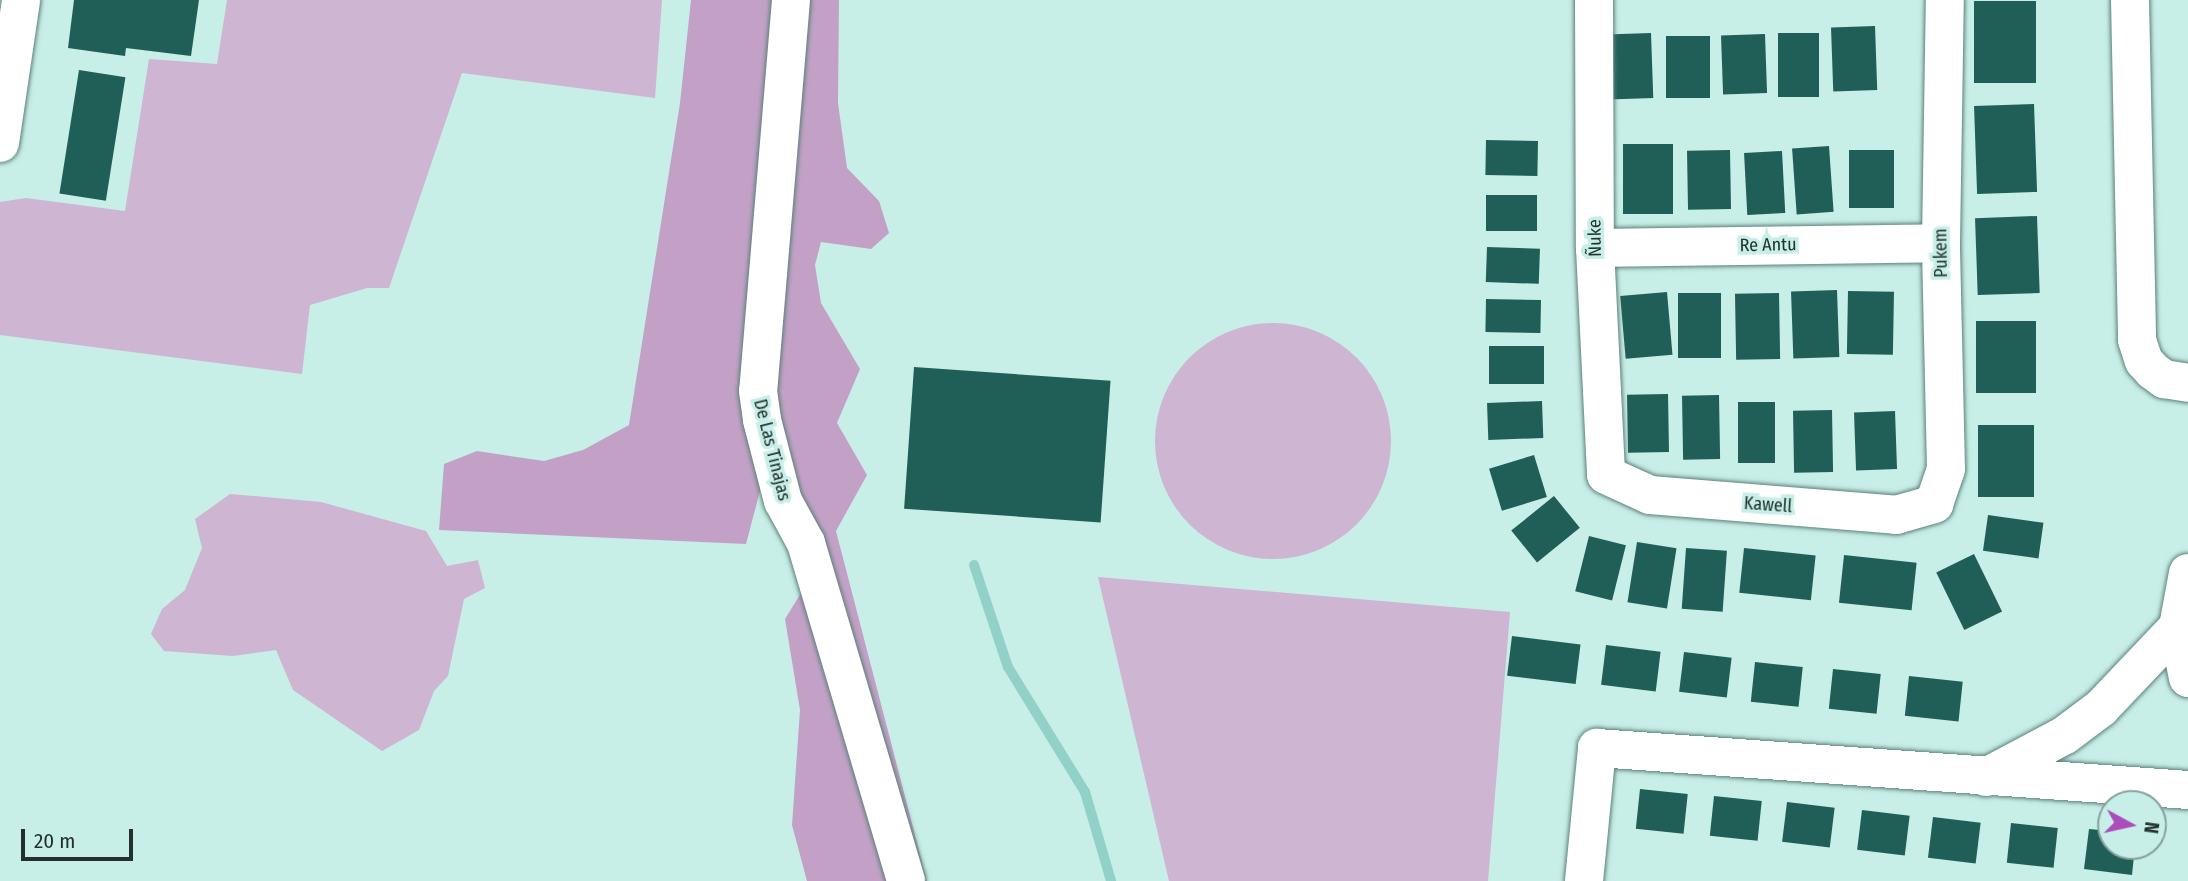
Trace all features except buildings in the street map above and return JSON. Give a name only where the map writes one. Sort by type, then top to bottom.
[{"type":"street","points":[[0,143],[21,0]]},
{"type":"street","name":"De Las Tinajas","points":[[791,0],[758,391],[762,420],[783,502],[806,543],[906,881]]},
{"type":"street","name":"Ñuke","points":[[1594,0],[1595,248],[1606,475]]},
{"type":"street","name":"Pukem","points":[[1934,504],[1946,469],[1941,243],[1945,0]]},
{"type":"street","points":[[2130,0],[2137,340],[2153,371],[2164,379],[2188,383]]},
{"type":"street","name":"Re Antu","points":[[1595,248],[1941,243]]},
{"type":"street","name":"Kawell","points":[[1606,475],[1650,495],[1896,515],[1934,504]]},
{"type":"street","points":[[2188,573],[2178,627],[2188,678]]},
{"type":"street","points":[[1985,777],[2055,741],[2101,708],[2178,627]]},
{"type":"street","points":[[1584,881],[1597,748],[2188,790]]},
{"type":"shaded area","points":[[227,0],[662,0],[655,98],[462,73],[389,288],[367,288],[310,305],[302,374],[0,335],[0,202],[26,198],[125,211],[149,59],[217,64]]},
{"type":"shaded area","points":[[691,0],[839,0],[838,103],[847,168],[879,201],[889,233],[871,249],[821,242],[815,265],[821,303],[860,369],[837,423],[867,475],[836,531],[927,881],[807,881],[792,825],[800,710],[785,619],[817,567],[769,457],[746,544],[439,530],[444,464],[477,451],[544,461],[583,450],[629,425],[680,103]]},
{"type":"shaded area","points":[[1273,323],[1296,325],[1329,337],[1348,350],[1364,366],[1377,385],[1386,407],[1391,441],[1389,464],[1377,497],[1364,516],[1348,532],[1329,545],[1307,554],[1273,559],[1250,557],[1217,545],[1198,532],[1182,516],[1169,497],[1160,475],[1155,441],[1157,418],[1169,385],[1182,366],[1198,350],[1217,337],[1239,328]]},
{"type":"shaded area","points":[[230,494],[321,502],[426,531],[447,566],[478,560],[485,588],[464,599],[448,676],[434,691],[419,730],[382,751],[293,690],[276,650],[233,656],[164,651],[151,634],[162,609],[185,590],[202,548],[195,519]]},
{"type":"shaded area","points":[[1098,577],[1510,612],[1488,881],[1169,881]]},
{"type":"waterway","points":[[974,565],[1008,667],[1085,792],[1111,881]]}]
